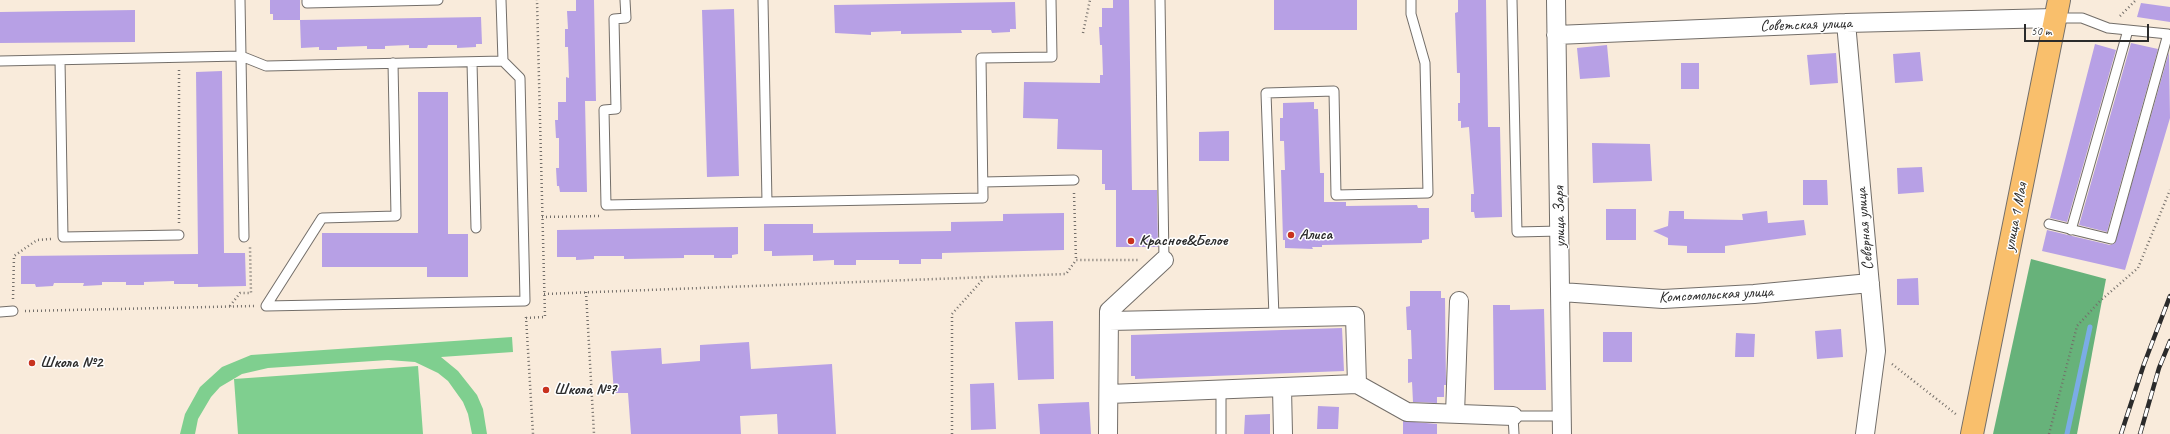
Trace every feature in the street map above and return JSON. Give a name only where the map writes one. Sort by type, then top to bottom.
[{"type":"main road","name":"улица 1 Мая","points":[[1973,431],[2057,9]]},
{"type":"street","name":"улица Заря","points":[[1556,0],[1562,434]]},
{"type":"street","name":"Советская улица","points":[[1556,35],[1846,23],[2057,9]]},
{"type":"street","name":"Северная улица","points":[[1846,23],[1876,351],[1865,434]]},
{"type":"street","points":[[1108,434],[1109,311],[1164,260]]},
{"type":"street","name":"Комсомольская улица","points":[[1561,292],[1663,299],[1754,294],[1870,283]]},
{"type":"street","points":[[1455,414],[1459,301]]},
{"type":"street","points":[[1109,321],[1355,316],[1357,384]]},
{"type":"street","points":[[1108,394],[1357,384],[1407,412],[1513,416]]},
{"type":"street","points":[[1282,388],[1283,434]]},
{"type":"lane","points":[[240,0],[244,237]]},
{"type":"lane","points":[[307,0],[307,3],[438,0]]},
{"type":"lane","points":[[266,306],[525,301],[520,78],[503,61],[501,0]]},
{"type":"lane","points":[[625,0],[626,18],[614,19],[616,110],[604,110],[606,205],[983,198],[980,58],[1052,57],[1051,0]]},
{"type":"lane","points":[[763,0],[767,202]]},
{"type":"lane","points":[[1160,0],[1164,260]]},
{"type":"lane","points":[[1274,317],[1266,93],[1334,91],[1336,195],[1428,193],[1425,63],[1412,14],[1411,0]]},
{"type":"lane","points":[[1512,0],[1517,232],[1560,231]]},
{"type":"lane","points":[[2049,224],[2111,239],[2168,34],[2108,28],[2057,9]]},
{"type":"lane","points":[[2071,230],[2128,30]]},
{"type":"lane","points":[[0,61],[241,56],[266,66],[503,61]]},
{"type":"lane","points":[[60,60],[63,237],[179,234]]},
{"type":"lane","points":[[472,62],[476,228]]},
{"type":"lane","points":[[266,306],[322,218],[396,216],[393,63]]},
{"type":"lane","points":[[983,182],[1074,180]]},
{"type":"lane","points":[[0,312],[13,311]]},
{"type":"lane","points":[[1221,390],[1221,434]]},
{"type":"lane","points":[[1514,434],[1513,416],[1562,416]]},
{"type":"path","points":[[526,318],[545,317],[537,0]]},
{"type":"path","points":[[1083,33],[1090,0]]},
{"type":"path","points":[[2108,28],[2136,0]]},
{"type":"path","points":[[179,57],[179,234]]},
{"type":"path","points":[[544,294],[1066,274],[1076,260],[1074,180]]},
{"type":"path","points":[[2049,434],[2077,326],[2100,301],[2138,268],[2170,190]]},
{"type":"path","points":[[63,237],[37,240],[14,256],[13,311],[266,306]]},
{"type":"path","points":[[230,306],[240,293],[251,293],[250,242],[244,237]]},
{"type":"path","points":[[1076,260],[1164,260]]},
{"type":"path","points":[[952,434],[952,314],[984,277]]},
{"type":"path","points":[[586,292],[594,434]]},
{"type":"path","points":[[525,301],[533,434]]},
{"type":"path","points":[[1876,351],[1973,431]]},
{"type":"green space","points":[[2031,259],[2106,279],[2077,434],[1993,434]]},
{"type":"green space","points":[[512,337],[513,352],[441,357],[458,371],[477,395],[483,409],[487,434],[472,434],[468,414],[463,402],[448,381],[438,373],[415,362],[388,360],[268,368],[242,374],[220,387],[211,397],[198,419],[195,434],[180,434],[185,414],[200,387],[222,367],[251,355]]},
{"type":"green space","points":[[418,366],[423,434],[238,434],[234,379]]},
{"type":"building","points":[[270,0],[300,0],[300,20],[273,20],[273,14],[270,14]]},
{"type":"building","points":[[576,0],[594,0],[596,101],[585,101],[587,192],[560,192],[559,186],[557,186],[556,168],[559,168],[559,138],[556,138],[555,120],[558,120],[558,102],[566,102],[566,77],[569,78],[568,47],[565,47],[565,29],[568,29],[567,11],[576,11]]},
{"type":"building","points":[[1113,0],[1129,0],[1132,190],[1157,190],[1158,247],[1116,247],[1116,190],[1105,190],[1105,184],[1102,184],[1102,150],[1057,149],[1058,119],[1023,118],[1024,82],[1100,83],[1100,75],[1103,75],[1102,45],[1100,45],[1099,27],[1102,27],[1102,8],[1113,8]]},
{"type":"building","points":[[1274,0],[1357,0],[1357,30],[1274,30]]},
{"type":"building","points":[[1458,0],[1486,0],[1488,127],[1500,127],[1502,217],[1475,218],[1474,212],[1471,212],[1471,194],[1474,194],[1469,127],[1461,128],[1461,121],[1458,121],[1458,103],[1460,103],[1460,73],[1457,73],[1455,13],[1458,12]]},
{"type":"building","points":[[1015,2],[1016,29],[1010,29],[1010,32],[992,33],[991,30],[961,30],[962,33],[901,34],[901,31],[871,32],[871,35],[835,33],[834,5]]},
{"type":"building","points":[[2141,3],[2170,7],[2170,22],[2137,17]]},
{"type":"building","points":[[734,9],[739,176],[707,177],[702,10]]},
{"type":"building","points":[[135,10],[135,42],[0,43],[0,12]]},
{"type":"building","points":[[481,17],[482,44],[476,44],[476,47],[457,48],[457,45],[428,45],[427,48],[409,48],[409,45],[385,46],[385,49],[367,49],[367,46],[337,47],[337,50],[319,50],[319,47],[301,48],[300,20]]},
{"type":"building","points":[[2131,43],[2158,49],[2107,232],[2079,225]]},
{"type":"building","points":[[2095,44],[2116,50],[2067,222],[2050,218]]},
{"type":"building","points":[[1607,45],[1610,77],[1580,79],[1577,48]]},
{"type":"building","points":[[1920,52],[1923,81],[1895,83],[1893,54]]},
{"type":"building","points":[[2169,52],[2170,118],[2125,270],[2042,251],[2047,230],[2110,245],[2115,243]]},
{"type":"building","points":[[1836,53],[1838,83],[1810,85],[1807,55]]},
{"type":"building","points":[[1681,63],[1699,63],[1699,89],[1681,89]]},
{"type":"building","points":[[222,71],[224,253],[245,253],[246,286],[198,287],[198,284],[174,284],[174,281],[144,282],[144,285],[126,285],[126,282],[102,282],[102,285],[83,286],[84,283],[54,283],[53,286],[36,287],[35,284],[21,284],[21,256],[198,254],[196,72]]},
{"type":"building","points":[[418,92],[448,92],[448,234],[468,234],[468,277],[427,277],[427,267],[322,267],[322,233],[418,233]]},
{"type":"building","points":[[1314,102],[1314,109],[1318,109],[1320,173],[1324,173],[1324,202],[1346,202],[1346,206],[1417,205],[1418,208],[1429,208],[1429,239],[1422,240],[1422,243],[1322,245],[1322,247],[1312,247],[1313,249],[1285,248],[1285,240],[1283,240],[1281,170],[1285,170],[1284,141],[1280,141],[1280,118],[1283,118],[1283,103]]},
{"type":"building","points":[[1229,131],[1229,161],[1199,161],[1199,132]]},
{"type":"building","points":[[1592,143],[1650,144],[1652,181],[1593,183]]},
{"type":"building","points":[[1922,167],[1924,192],[1898,194],[1897,168]]},
{"type":"building","points":[[1803,180],[1827,180],[1828,205],[1803,205]]},
{"type":"building","points":[[1606,209],[1636,209],[1636,240],[1606,240]]},
{"type":"building","points":[[1669,211],[1684,211],[1684,219],[1743,220],[1742,214],[1767,211],[1768,223],[1804,220],[1806,235],[1725,246],[1725,253],[1687,253],[1687,246],[1668,245],[1668,238],[1653,231],[1668,226]]},
{"type":"building","points":[[1064,213],[1064,250],[942,253],[942,259],[921,259],[921,264],[899,264],[899,260],[856,260],[856,265],[834,265],[834,260],[813,261],[813,255],[772,256],[772,251],[764,251],[764,224],[813,224],[813,233],[951,231],[951,222],[1003,221],[1003,214]]},
{"type":"building","points":[[738,227],[738,254],[732,255],[732,258],[714,258],[714,255],[684,255],[684,258],[624,259],[624,256],[594,256],[594,259],[576,260],[576,257],[557,257],[557,230]]},
{"type":"building","points":[[1918,278],[1919,305],[1897,305],[1897,279]]},
{"type":"building","points":[[1410,291],[1441,291],[1441,298],[1445,298],[1446,385],[1444,385],[1444,397],[1437,397],[1437,403],[1413,402],[1412,382],[1408,383],[1408,359],[1412,359],[1411,330],[1407,330],[1406,307],[1410,306]]},
{"type":"building","points":[[1493,305],[1510,305],[1510,310],[1544,309],[1546,390],[1494,390]]},
{"type":"building","points":[[1053,321],[1054,379],[1018,380],[1015,322]]},
{"type":"building","points":[[1342,328],[1344,371],[1135,379],[1135,376],[1131,376],[1131,335]]},
{"type":"building","points":[[1841,329],[1843,357],[1817,359],[1815,331]]},
{"type":"building","points":[[1603,332],[1632,332],[1632,362],[1603,362]]},
{"type":"building","points":[[1736,333],[1755,334],[1754,357],[1735,357]]},
{"type":"building","points":[[749,342],[751,369],[832,364],[836,434],[778,434],[777,414],[740,416],[741,434],[631,434],[628,393],[614,393],[611,351],[661,348],[662,364],[700,361],[700,345]]},
{"type":"building","points":[[994,383],[996,429],[971,430],[970,384]]},
{"type":"building","points":[[1089,402],[1091,434],[1040,434],[1038,404]]},
{"type":"building","points":[[1318,406],[1339,407],[1338,429],[1317,429]]},
{"type":"building","points":[[1270,414],[1270,434],[1244,434],[1245,415]]},
{"type":"building","points":[[1403,421],[1437,424],[1437,434],[1403,434]]},
{"type":"waterway","points":[[2067,434],[2090,327]]},
{"type":"railway","points":[[2121,434],[2144,364],[2170,296]]},
{"type":"railway","points":[[2140,434],[2159,368],[2170,341]]},
{"type":"place","name":"Алиса","points":[[1291,235]]},
{"type":"place","name":"Красное&Белое","points":[[1131,241]]},
{"type":"place","name":"Школа №2","points":[[32,363]]},
{"type":"place","name":"Школа №7","points":[[546,390]]}]
